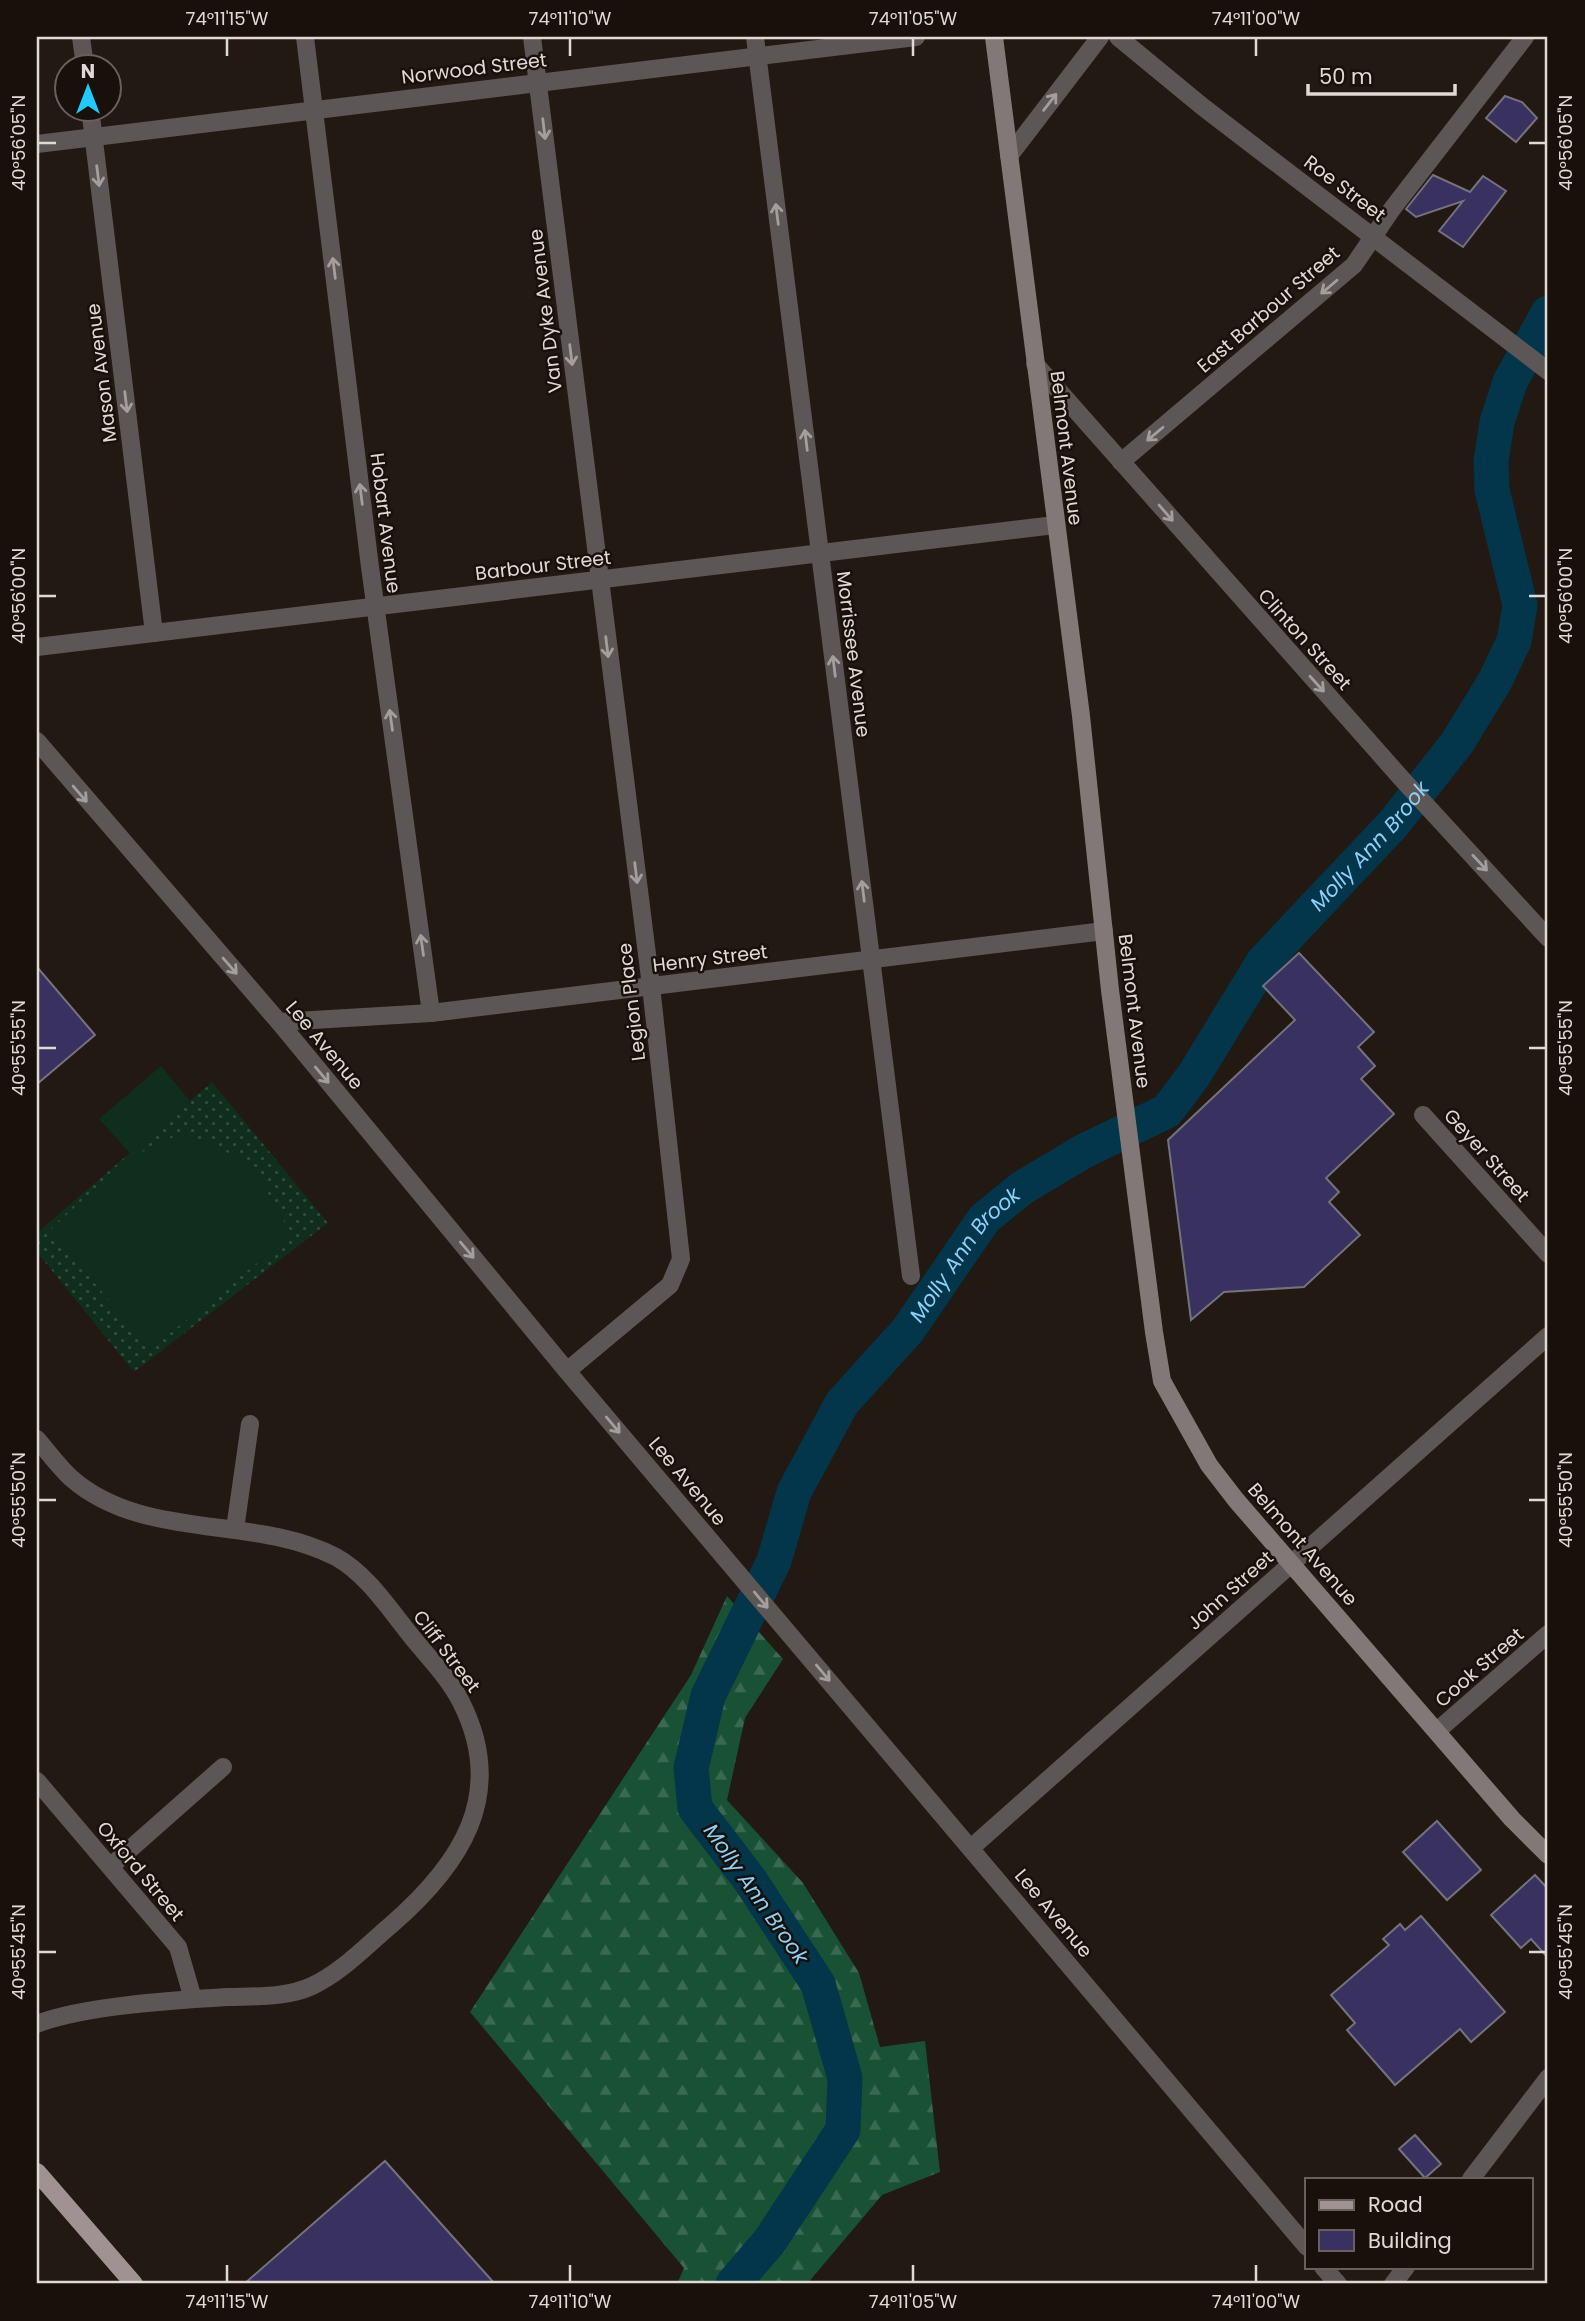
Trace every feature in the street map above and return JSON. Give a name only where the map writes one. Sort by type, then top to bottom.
[{"type":"main road","name":"Belmont Avenue","points":[[994,37],[1081,716],[1136,1203],[1162,1381],[1209,1465],[1513,1819],[1548,1855]]},
{"type":"main road","points":[[40,2181],[134,2284]]},
{"type":"street","name":"Hobart Avenue","points":[[305,37],[376,606],[431,1013]]},
{"type":"street","name":"Van Dyke Avenue","points":[[532,37],[598,580]]},
{"type":"street","name":"Morrissee Avenue","points":[[755,37],[911,1276]]},
{"type":"street","name":"Norwood Street","points":[[37,144],[314,108],[916,37]]},
{"type":"street","points":[[1009,156],[1100,37]]},
{"type":"street","name":"Roe Street","points":[[1118,37],[1203,107],[1548,371]]},
{"type":"street","name":"East Barbour Street","points":[[1121,462],[1354,265],[1525,37]]},
{"type":"street","name":"Mason Avenue","points":[[92,122],[154,633]]},
{"type":"street","name":"Clinton Street","points":[[1035,364],[1402,779],[1548,938]]},
{"type":"street","name":"Barbour Street","points":[[37,647],[1055,525]]},
{"type":"street","name":"Legion Place","points":[[567,1371],[670,1285],[681,1259],[651,986],[598,580]]},
{"type":"street","name":"Lee Avenue","points":[[37,741],[279,1022],[567,1371],[1305,2245]]},
{"type":"street","name":"Henry Street","points":[[279,1022],[431,1013],[1104,931]]},
{"type":"street","name":"Geyer Street","points":[[1423,1115],[1548,1254]]},
{"type":"street","name":"John Street","points":[[971,1848],[1548,1336]]},
{"type":"street","points":[[235,1529],[250,1424]]},
{"type":"street","name":"Cliff Street","points":[[37,1439],[71,1478],[104,1500],[150,1516],[281,1536],[317,1548],[339,1559],[374,1591],[461,1701],[475,1743],[478,1785],[471,1822],[458,1854],[447,1869],[403,1914],[347,1963],[312,1986],[288,1994],[193,1999],[66,2015],[37,2024]]},
{"type":"street","name":"Cook Street","points":[[1437,1731],[1548,1634]]},
{"type":"street","points":[[111,1866],[223,1767]]},
{"type":"street","name":"Oxford Street","points":[[37,1781],[178,1947],[193,1999]]},
{"type":"street","points":[[1472,2178],[1548,2078]]},
{"type":"street","points":[[1324,2268],[1338,2284]]},
{"type":"street","points":[[1393,2284],[1405,2268]]},
{"type":"green space","points":[[161,1066],[190,1101],[130,1153],[99,1119]]},
{"type":"green space","points":[[212,1082],[328,1223],[134,1372],[37,1252],[37,1233]]},
{"type":"green space","points":[[180,1134],[212,1143],[254,1169],[292,1235],[149,1350],[51,1229],[127,1159]]},
{"type":"green space","points":[[727,1596],[783,1659],[745,1718],[727,1800],[803,1883],[859,1973],[880,2047],[925,2041],[940,2172],[882,2195],[807,2284],[677,2284],[684,2268],[470,2012],[691,1675]]},
{"type":"building","points":[[1505,96],[1522,102],[1537,118],[1516,142],[1486,118]]},
{"type":"building","points":[[1433,175],[1470,192],[1483,176],[1506,191],[1463,247],[1439,231],[1463,201],[1416,217],[1406,209]]},
{"type":"building","points":[[1299,953],[1374,1032],[1358,1047],[1375,1066],[1361,1079],[1394,1114],[1326,1178],[1339,1192],[1329,1202],[1360,1235],[1304,1287],[1224,1292],[1191,1320],[1168,1140],[1295,1020],[1263,986]]},
{"type":"building","points":[[37,967],[95,1035],[37,1084]]},
{"type":"building","points":[[1437,1821],[1481,1870],[1447,1900],[1403,1852]]},
{"type":"building","points":[[1535,1875],[1548,1889],[1548,1958],[1531,1939],[1521,1948],[1491,1915]]},
{"type":"building","points":[[1421,1916],[1505,2012],[1471,2042],[1460,2029],[1395,2085],[1347,2030],[1355,2023],[1331,1995],[1389,1945],[1383,1939],[1400,1924],[1405,1930]]},
{"type":"building","points":[[1415,2135],[1441,2164],[1425,2178],[1399,2149]]},
{"type":"building","points":[[385,2161],[495,2284],[244,2284]]},
{"type":"waterway","name":"Molly Ann Brook","points":[[733,2284],[769,2242],[843,2130],[845,2078],[818,1984],[750,1880],[695,1808],[691,1768],[708,1696],[774,1561],[794,1492],[842,1403],[908,1330],[984,1219],[1022,1188],[1084,1151],[1167,1111],[1194,1075],[1263,962],[1394,823],[1457,743],[1495,681],[1514,641],[1520,605],[1492,490],[1491,461],[1497,422],[1510,382],[1548,313]]}]
